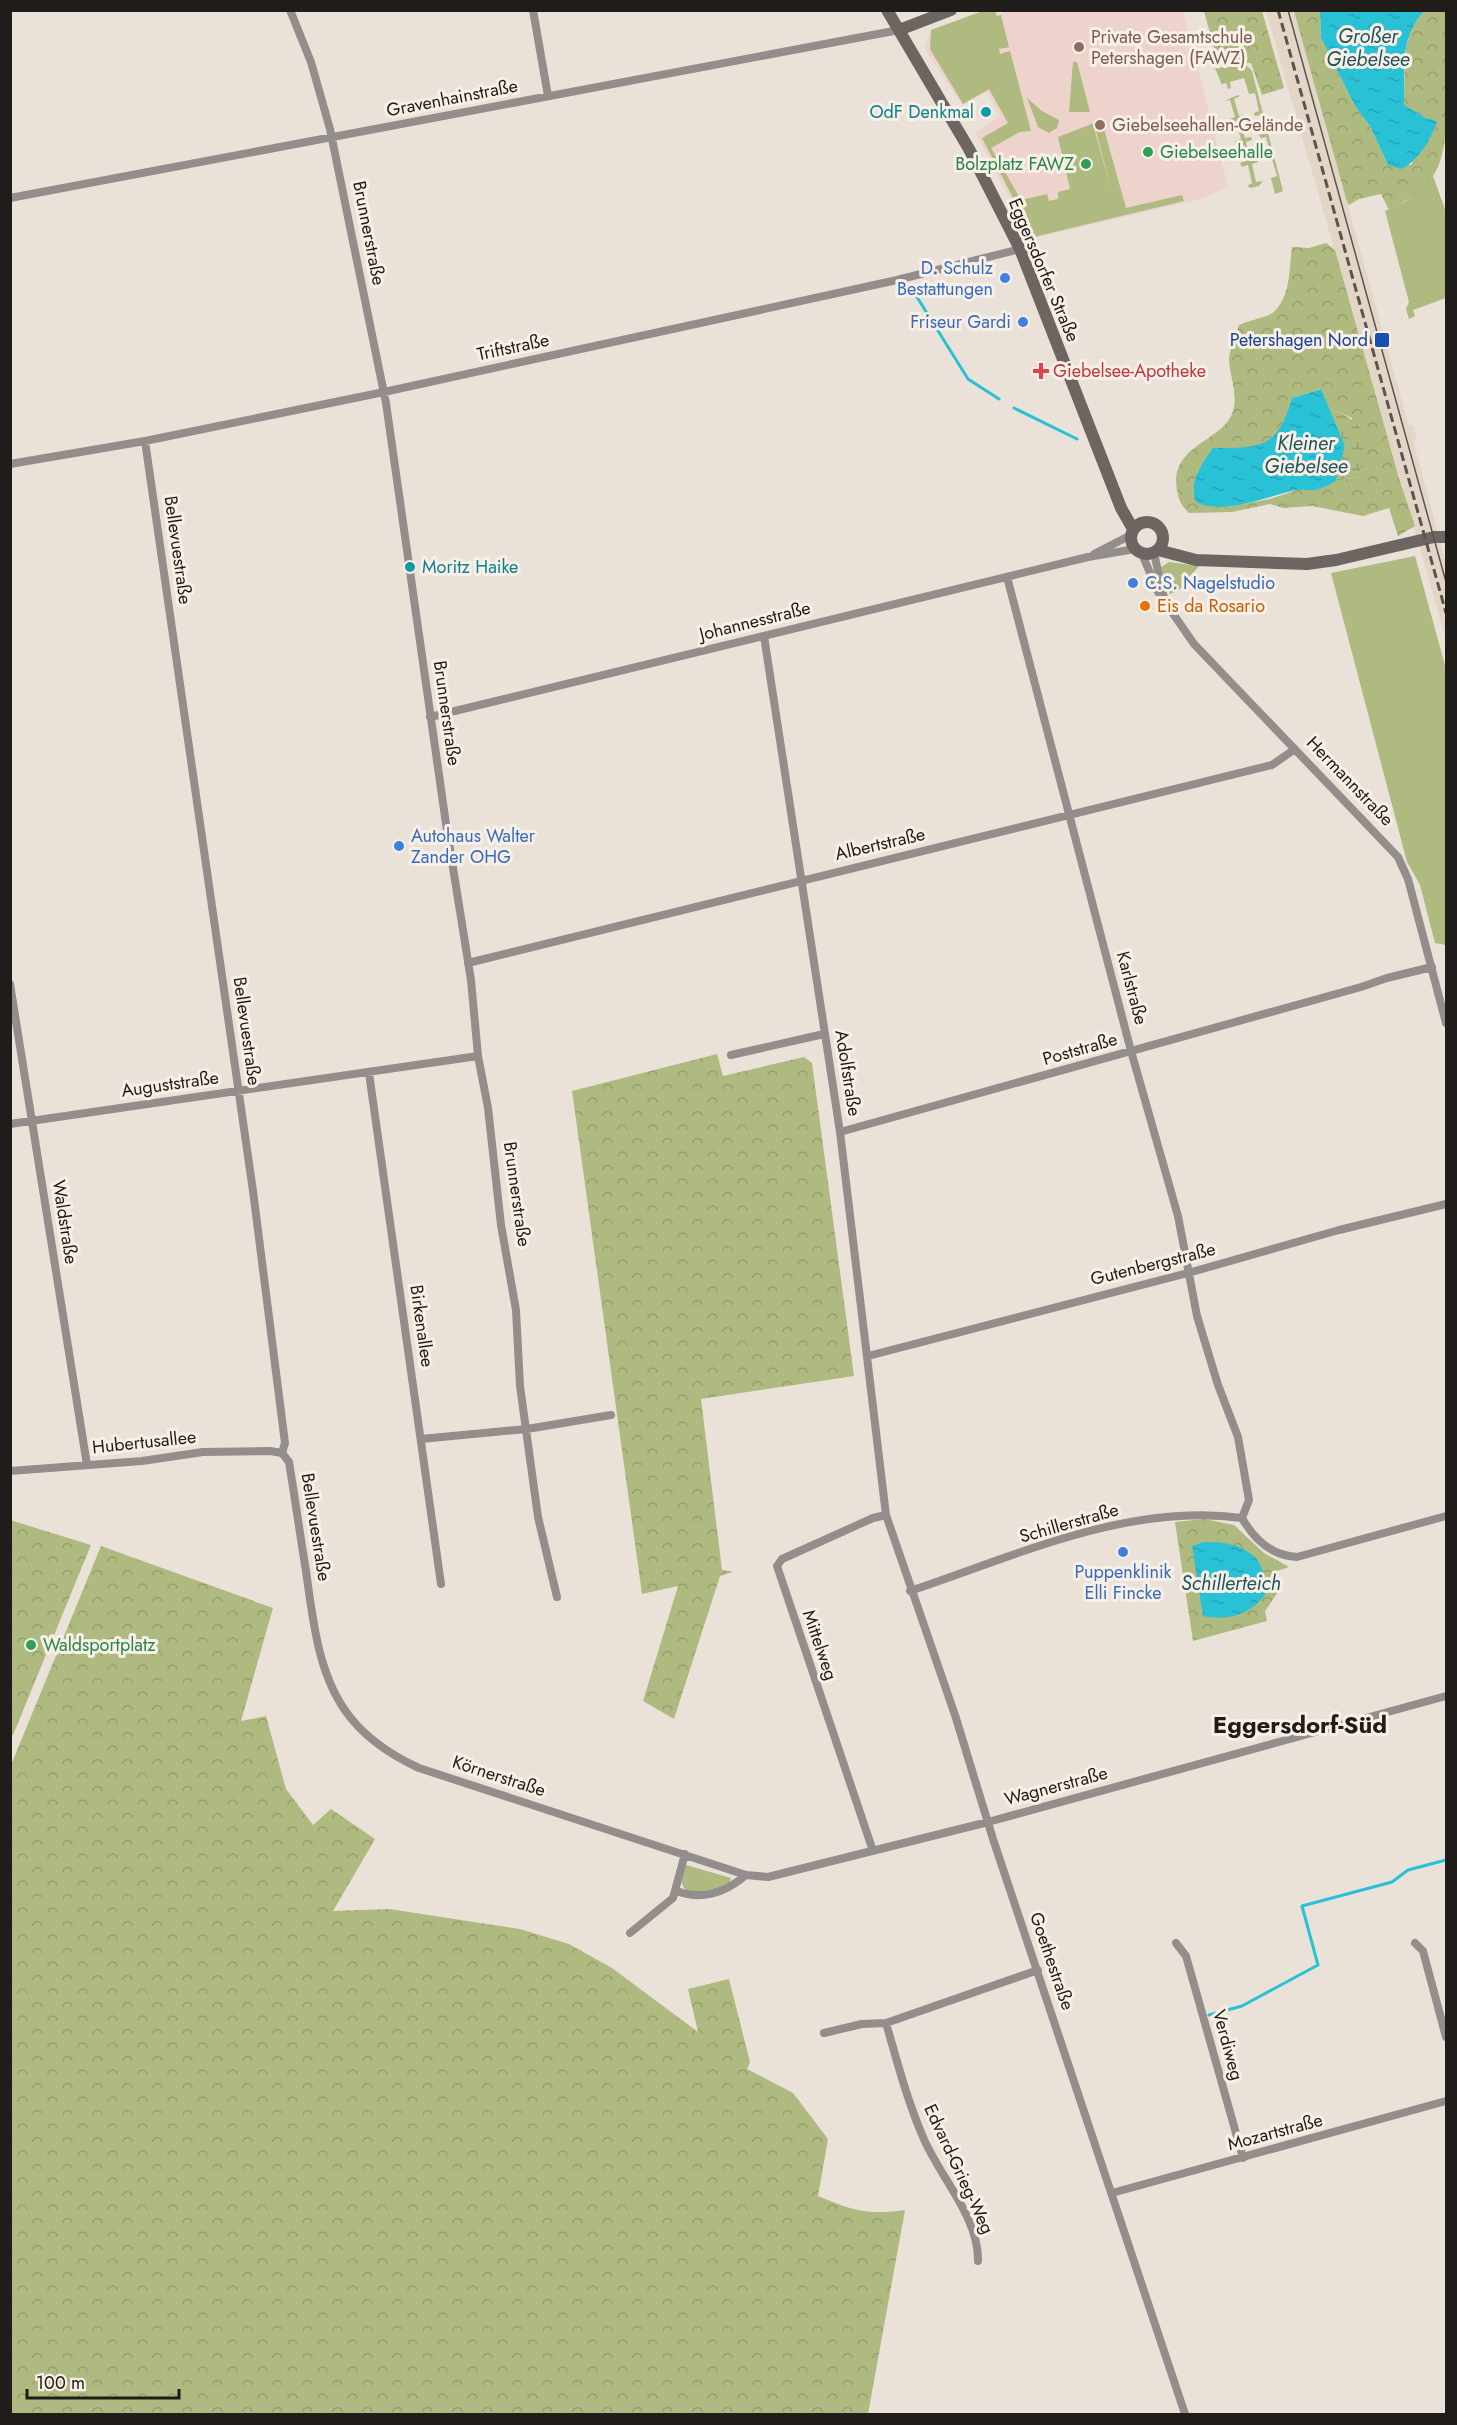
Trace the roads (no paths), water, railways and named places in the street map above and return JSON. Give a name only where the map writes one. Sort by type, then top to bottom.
[{"type":"street","name":"Brunnerstraße","points":[[290,10],[311,62],[332,138],[384,392],[468,963],[501,1225],[515,1300],[520,1386],[538,1517],[557,1597]]},
{"type":"street","points":[[533,10],[548,96]]},
{"type":"street","name":"Eggersdorfer Straße","points":[[887,10],[969,149],[1020,249],[1121,508],[1132,532],[1147,551]]},
{"type":"street","points":[[899,30],[951,10]]},
{"type":"street","name":"Gravenhainstraße","points":[[10,198],[899,30]]},
{"type":"street","name":"Triftstraße","points":[[10,464],[145,441],[384,392],[897,280],[1020,249]]},
{"type":"street","name":"Bellevuestraße","points":[[145,441],[239,1091],[284,1432],[285,1443],[282,1453],[289,1462],[314,1624]]},
{"type":"street","name":"Eggersdorfer Straße","points":[[1115,489],[1135,515],[1158,526],[1163,536]]},
{"type":"street","points":[[1132,532],[1137,524],[1148,521]]},
{"type":"street","name":"Johannesstraße","points":[[1088,557],[1132,532]]},
{"type":"street","points":[[1147,551],[1163,536],[1180,547],[1215,559]]},
{"type":"street","points":[[1147,551],[1196,560],[1310,563],[1376,552],[1434,537],[1446,537]]},
{"type":"street","name":"Johannesstraße","points":[[430,717],[1088,557],[1147,551]]},
{"type":"street","name":"Hermannstraße","points":[[1147,551],[1153,581],[1194,644],[1398,857],[1408,879],[1446,1023]]},
{"type":"street","name":"Karlstraße","points":[[1007,577],[1131,1051],[1178,1216],[1197,1316],[1225,1406],[1238,1437],[1249,1500],[1242,1518]]},
{"type":"street","name":"Adolfstraße","points":[[764,636],[840,1131],[886,1516]]},
{"type":"street","name":"Albertstraße","points":[[468,963],[1272,765],[1296,748]]},
{"type":"street","name":"Poststraße","points":[[840,1131],[1432,967]]},
{"type":"street","name":"Waldstraße","points":[[10,984],[87,1465]]},
{"type":"street","points":[[731,1055],[824,1034]]},
{"type":"street","name":"Auguststraße","points":[[10,1124],[478,1056]]},
{"type":"street","name":"Birkenallee","points":[[369,1073],[441,1584]]},
{"type":"street","name":"Gutenbergstraße","points":[[868,1356],[1188,1273],[1339,1230],[1446,1204]]},
{"type":"street","points":[[421,1439],[527,1429],[611,1415]]},
{"type":"street","name":"Hubertusallee","points":[[10,1471],[202,1452],[270,1450],[282,1453]]},
{"type":"street","name":"Schillerstraße","points":[[910,1591],[1111,1525],[1188,1514],[1242,1518]]},
{"type":"street","name":"Goethestraße","points":[[886,1516],[910,1591],[955,1715],[988,1822],[1185,2415]]},
{"type":"street","name":"Mittelweg","points":[[873,1851],[777,1566],[782,1559],[886,1516]]},
{"type":"street","points":[[1242,1518],[1266,1546],[1281,1555],[1297,1557],[1446,1516]]},
{"type":"street","name":"Körnerstraße","points":[[314,1624],[324,1666],[340,1702],[363,1731],[398,1759],[419,1768],[746,1875]]},
{"type":"street","name":"Wagnerstraße","points":[[746,1875],[768,1877],[988,1822],[1446,1696]]},
{"type":"street","points":[[630,1933],[670,1902],[677,1891],[685,1854]]},
{"type":"street","points":[[677,1891],[691,1896],[715,1893],[726,1890],[746,1875]]},
{"type":"street","name":"Verdiweg","points":[[1176,1943],[1186,1956],[1243,2158]]},
{"type":"street","points":[[1415,1943],[1423,1951],[1446,2037]]},
{"type":"street","points":[[824,2033],[862,2024],[886,2023],[1038,1970]]},
{"type":"street","name":"Edvard-Grieg-Weg","points":[[886,2023],[908,2100],[924,2139],[964,2213],[979,2249],[978,2261]]},
{"type":"street","name":"Mozartstraße","points":[[1112,2193],[1446,2101]]},
{"type":"water","name":"Großer Giebelsee","points":[[1320,11],[1424,11],[1410,33],[1407,44],[1404,66],[1404,105],[1426,118],[1437,121],[1424,149],[1413,161],[1401,169],[1388,165],[1370,126],[1355,106],[1321,38]]},
{"type":"water","name":"Kleiner Giebelsee","points":[[1321,389],[1345,446],[1336,481],[1318,489],[1296,490],[1246,504],[1219,507],[1196,502],[1195,481],[1213,448],[1244,447],[1266,442],[1280,427],[1292,398]]},
{"type":"water","name":"Schillerteich","points":[[1204,1542],[1229,1544],[1249,1553],[1257,1560],[1265,1581],[1265,1595],[1259,1602],[1245,1612],[1230,1617],[1203,1616],[1192,1546]]},
{"type":"waterway","points":[[912,289],[968,379],[999,399]]},
{"type":"waterway","points":[[1014,408],[1077,439]]},
{"type":"waterway","points":[[1209,2015],[1242,2006],[1318,1965],[1302,1906],[1392,1882],[1408,1870],[1446,1860]]},
{"type":"tram line","points":[[1288,10],[1446,582]]},
{"type":"railway","points":[[1278,10],[1446,613]]},
{"type":"place","name":"Private Gesamtschule Petershagen (FAWZ)","points":[[1079,47]]},
{"type":"place","name":"OdF Denkmal","points":[[986,112]]},
{"type":"place","name":"Giebelseehallen-Gelände","points":[[1100,125]]},
{"type":"place","name":"Giebelseehalle","points":[[1148,152]]},
{"type":"place","name":"Bolzplatz FAWZ","points":[[1086,164]]},
{"type":"place","name":"D. Schulz Bestattungen","points":[[1005,278]]},
{"type":"place","name":"Friseur Gardi","points":[[1023,322]]},
{"type":"place","name":"Petershagen Nord","points":[[1382,340]]},
{"type":"place","name":"Giebelsee-Apotheke","points":[[1041,371]]},
{"type":"place","name":"Moritz Haike","points":[[410,567]]},
{"type":"place","name":"C.S. Nagelstudio","points":[[1133,583]]},
{"type":"place","name":"Eis da Rosario","points":[[1145,606]]},
{"type":"place","name":"Autohaus Walter Zander OHG","points":[[399,846]]},
{"type":"place","name":"Puppenklinik Elli Fincke","points":[[1123,1552]]},
{"type":"place","name":"Waldsportplatz","points":[[31,1645]]},
{"type":"district","name":"Eggersdorf-Süd","points":[[1300,1724]]}]
